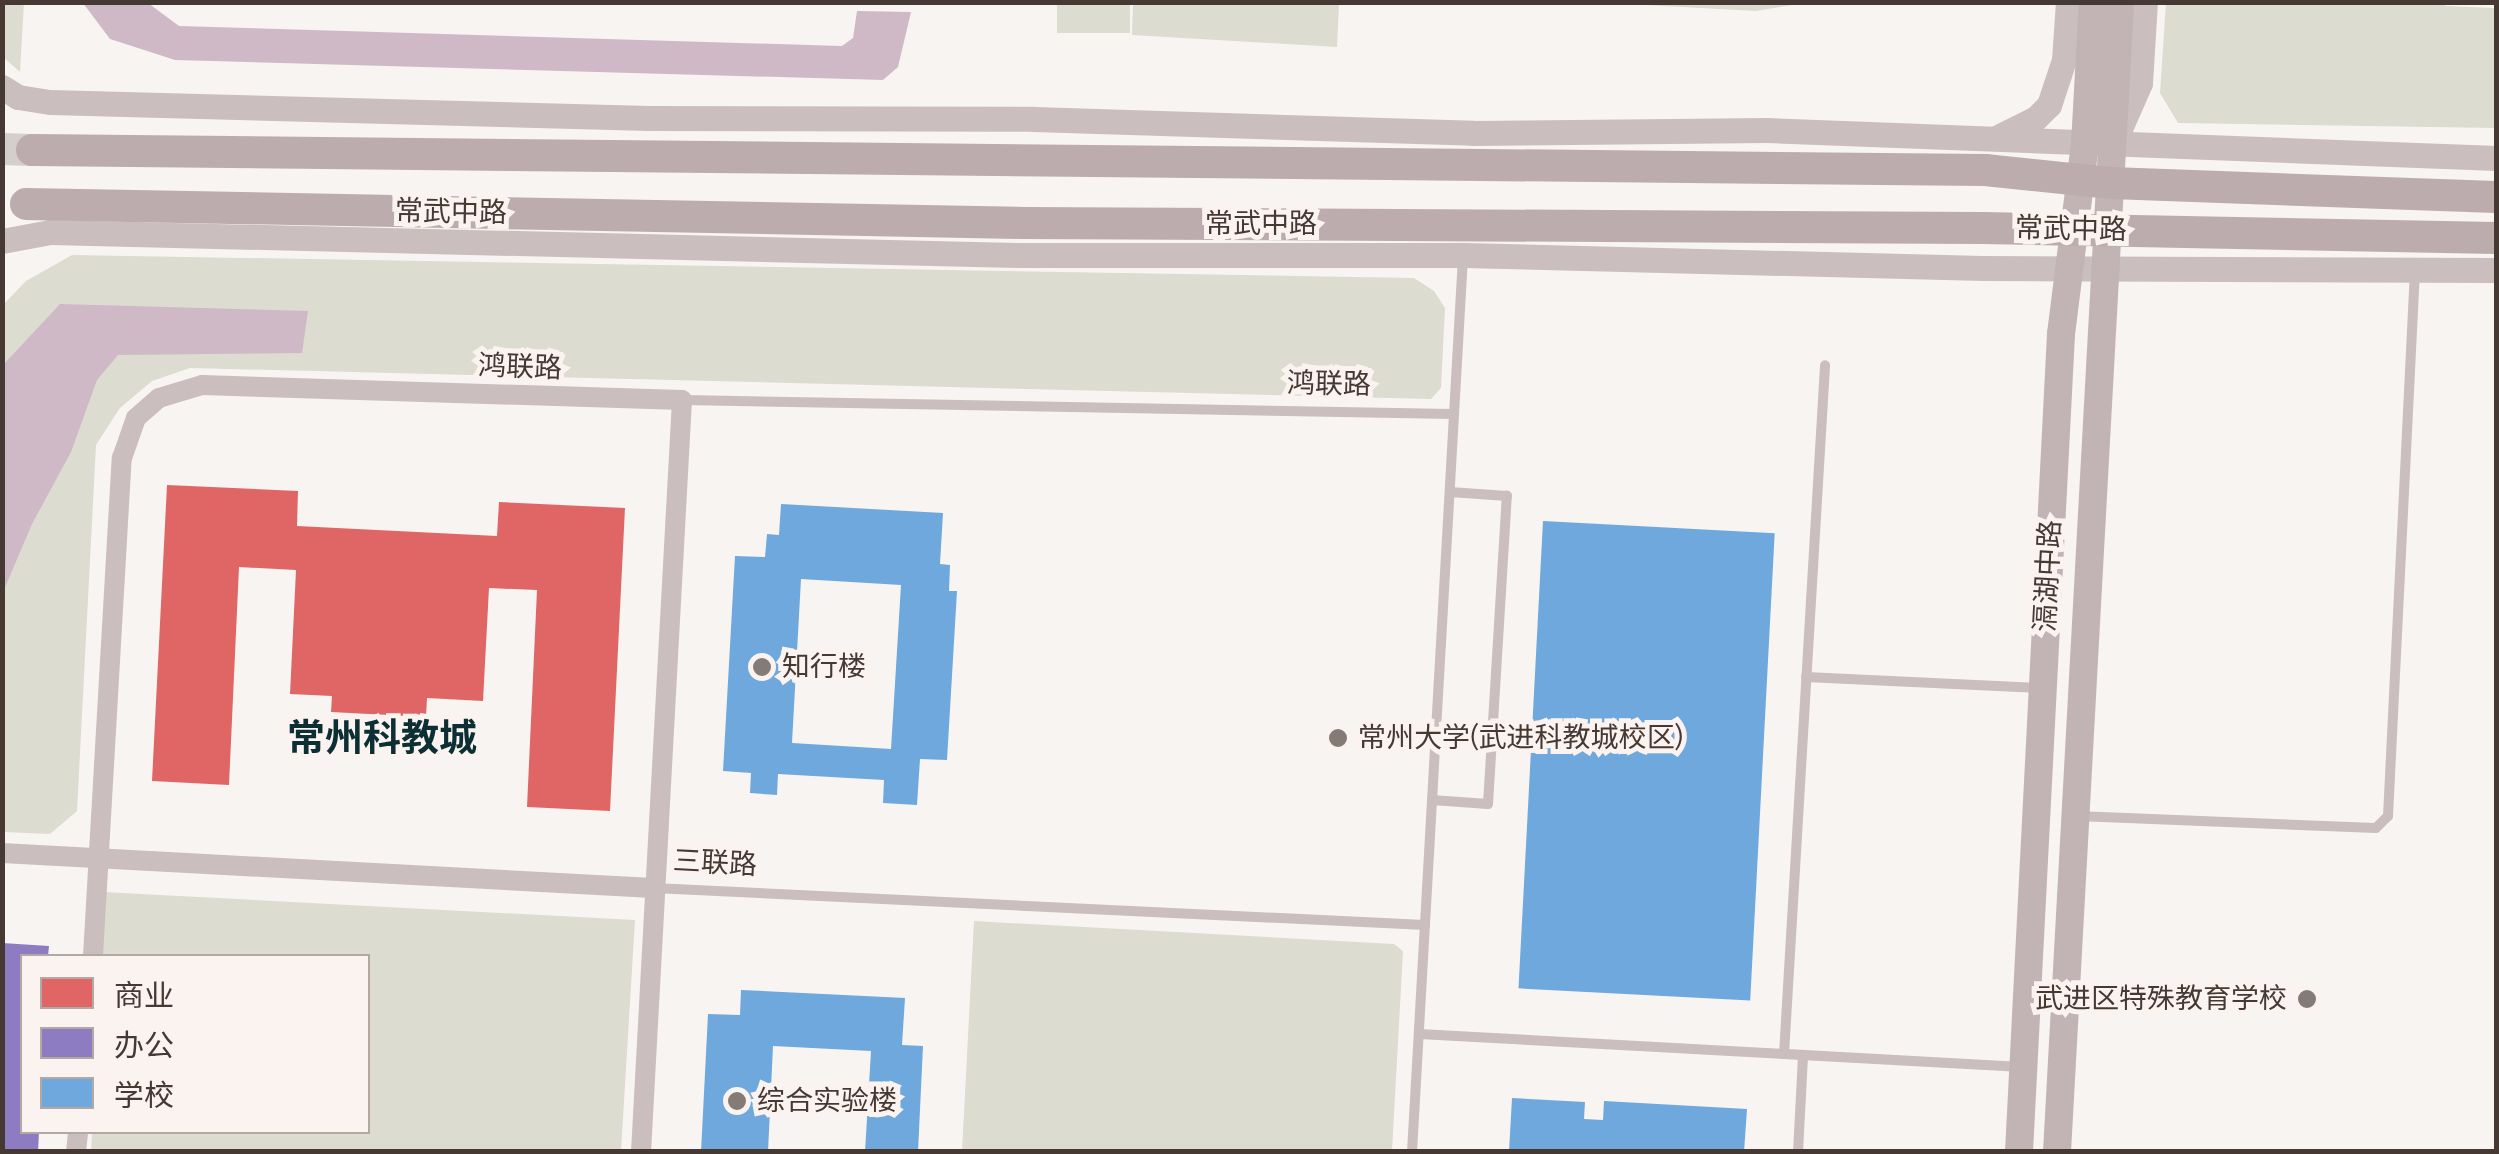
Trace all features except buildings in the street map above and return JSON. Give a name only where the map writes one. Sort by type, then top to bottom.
[{"type":"main road","name":"滆湖中路","points":[[2057,1152],[2108,230],[2096,182],[2093,2]]},
{"type":"main road","name":"滆湖中路","points":[[2098,144],[2120,2]]},
{"type":"main road","name":"常武中路","points":[[32,150],[1985,170],[2096,182],[2496,197]]},
{"type":"main road","name":"滆湖中路","points":[[2020,1152],[2060,334],[2074,230],[2096,182]]},
{"type":"main road","name":"常武中路","points":[[26,204],[1044,223],[2108,230],[2496,238]]},
{"type":"street","points":[[1990,139],[2016,132],[2049,104],[2064,60],[2068,2]]},
{"type":"street","points":[[2098,144],[2140,83],[2145,2]]},
{"type":"street","points":[[2,87],[18,97],[50,102],[569,116],[1034,120],[1473,133],[1767,130],[2496,158]]},
{"type":"street","points":[[2,241],[50,232],[1022,255],[1464,255],[2496,270]]},
{"type":"street","name":"鸿联路","points":[[93,954],[122,458],[136,418],[159,398],[202,385],[682,400]]},
{"type":"street","points":[[641,1152],[682,400]]},
{"type":"street","name":"三联路","points":[[2,853],[653,888]]},
{"type":"lane","points":[[1412,1152],[1464,255]]},
{"type":"lane","points":[[2074,816],[2376,828],[2388,816],[2415,269]]},
{"type":"lane","points":[[1784,1054],[1825,365]]},
{"type":"lane","name":"鸿联路","points":[[682,400],[1453,414]]},
{"type":"lane","points":[[1432,800],[1488,804],[1508,496],[1450,492]]},
{"type":"lane","points":[[1806,677],[2042,688]]},
{"type":"lane","name":"三联路","points":[[653,888],[1425,925]]},
{"type":"lane","points":[[1419,1034],[2022,1067]]},
{"type":"lane","points":[[1798,1152],[1803,1055]]},
{"type":"shaded area","points":[[3,2],[24,3],[20,72],[3,57]]},
{"type":"shaded area","points":[[1803,2],[1804,3],[1756,11],[1608,3]]},
{"type":"shaded area","points":[[2444,2],[2445,6],[2496,8],[2496,128],[2178,123],[2160,93],[2166,3]]},
{"type":"shaded area","points":[[83,3],[148,3],[179,26],[842,46],[853,38],[857,11],[911,12],[898,67],[883,80],[175,60],[110,39]]},
{"type":"shaded area","points":[[1057,3],[1130,3],[1130,33],[1057,33]]},
{"type":"shaded area","points":[[1133,3],[1339,3],[1337,47],[1132,35]]},
{"type":"shaded area","points":[[72,255],[1414,278],[1434,291],[1445,308],[1441,388],[1431,399],[190,368],[152,381],[120,408],[96,445],[77,811],[50,834],[3,832],[3,305],[26,281]]},
{"type":"shaded area","points":[[60,304],[308,311],[302,353],[118,355],[97,380],[71,452],[32,524],[3,592],[3,365]]},
{"type":"shaded area","points":[[103,892],[635,920],[621,1151],[91,1152],[92,1134],[370,1134],[370,954],[100,954]]},
{"type":"shaded area","points":[[974,921],[1394,944],[1403,951],[1392,1151],[962,1151]]},
{"type":"tunnel","points":[[2,149],[32,150]]},
{"type":"place","name":"知行楼","points":[[762,667]]},
{"type":"place","name":"常州大学(武进科教城校区)","points":[[1338,738]]},
{"type":"place","name":"武进区特殊教育学校","points":[[2307,999]]},
{"type":"place","name":"综合实验楼","points":[[737,1101]]},
{"type":"district","name":"常州科教城","points":[[382,739]]}]
